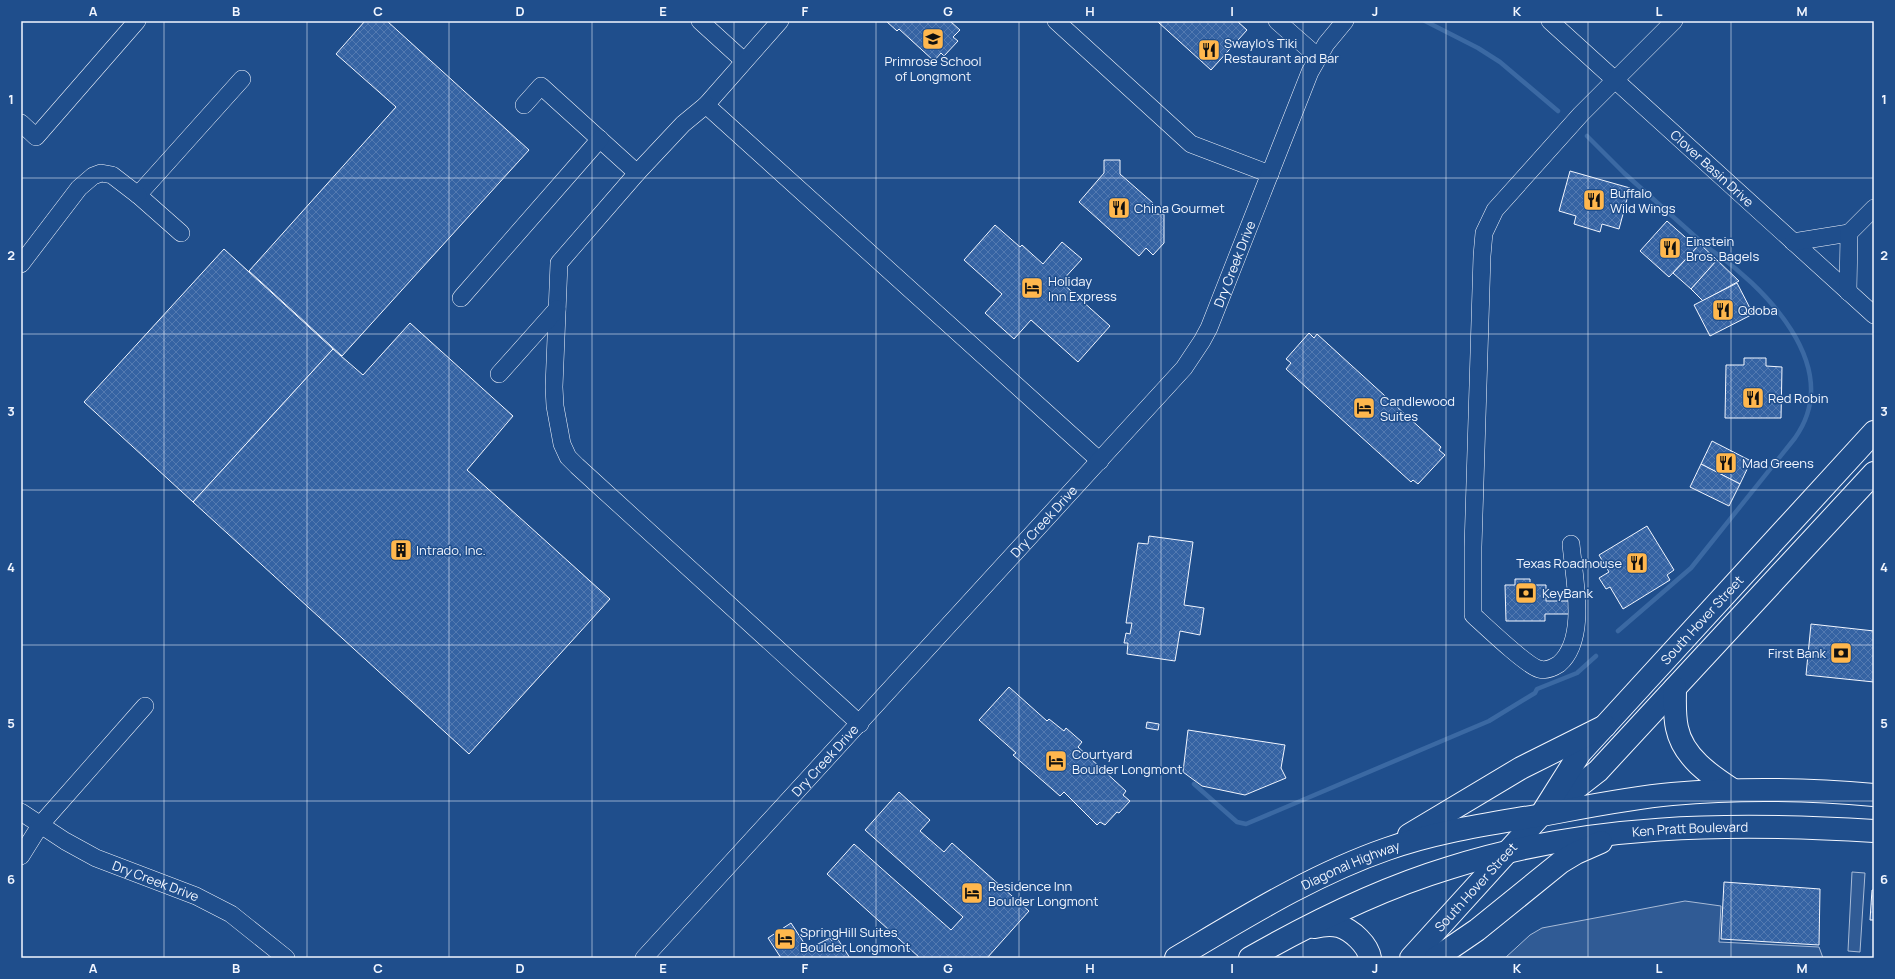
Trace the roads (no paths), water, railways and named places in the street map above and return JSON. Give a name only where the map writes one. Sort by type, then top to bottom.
[{"type":"main road","name":"South Hover Street","points":[[1411,958],[1540,815],[1580,753],[1874,432]]},
{"type":"main road","name":"South Hover Street","points":[[1540,815],[1598,771],[1874,473]]},
{"type":"main road","points":[[1675,688],[1677,728],[1682,742],[1697,763],[1712,776],[1733,790]]},
{"type":"main road","points":[[1388,848],[1521,768],[1606,726]]},
{"type":"main road","points":[[1540,815],[1671,794],[1733,790],[1848,792],[1874,795]]},
{"type":"main road","name":"Diagonal Highway","points":[[1176,958],[1247,916],[1318,878],[1388,848],[1463,829],[1540,815]]},
{"type":"main road","name":"Ken Pratt Boulevard","points":[[1507,852],[1589,836],[1640,831],[1776,826],[1874,831]]},
{"type":"main road","points":[[1436,958],[1477,930],[1546,873],[1576,853],[1595,844],[1640,831]]},
{"type":"main road","points":[[1250,958],[1307,928],[1394,888],[1448,868],[1507,852]]},
{"type":"main road","points":[[1307,928],[1325,925],[1339,926],[1352,933],[1360,941],[1370,958]]},
{"type":"street","points":[[21,123],[36,137],[137,21]]},
{"type":"street","points":[[700,21],[744,61]]},
{"type":"street","points":[[780,21],[706,105],[683,124],[638,173],[560,264],[554,387],[555,406],[560,436],[568,457],[860,724]]},
{"type":"street","points":[[1056,21],[1191,144],[1270,174]]},
{"type":"street","points":[[1276,21],[1318,57]]},
{"type":"street","name":"Dry Creek Drive","points":[[644,958],[860,724],[1184,368],[1202,341],[1310,72],[1318,57],[1345,21]]},
{"type":"street","name":"Clover Basin Drive","points":[[1550,21],[1874,316]]},
{"type":"street","points":[[1571,544],[1576,597],[1574,640],[1569,651],[1558,664],[1550,669],[1538,669],[1526,661],[1472,615],[1482,245],[1486,227],[1495,210],[1581,114],[1674,21]]},
{"type":"street","points":[[138,195],[242,79]]},
{"type":"street","points":[[524,105],[541,86],[638,173]]},
{"type":"street","points":[[706,105],[1100,461]]},
{"type":"street","points":[[461,298],[600,139]]},
{"type":"street","points":[[21,264],[79,188],[93,176],[101,173],[112,175],[138,195],[181,234]]},
{"type":"street","points":[[1793,242],[1849,234],[1874,208]]},
{"type":"street","points":[[1848,292],[1849,234]]},
{"type":"street","points":[[499,374],[557,309]]},
{"type":"street","points":[[21,856],[41,824],[145,706]]},
{"type":"street","name":"Dry Creek Drive","points":[[21,812],[65,841],[96,858],[196,896],[215,905],[245,923],[286,958]]},
{"type":"waterway","points":[[1425,21],[1478,48],[1500,62],[1558,111]]},
{"type":"waterway","points":[[1587,136],[1624,173],[1707,247],[1729,263],[1752,283],[1773,305],[1791,330],[1804,356],[1811,383],[1808,411],[1795,438],[1691,568],[1618,631]]},
{"type":"waterway","points":[[1194,784],[1237,822],[1246,824],[1489,721],[1535,693],[1537,689],[1577,673],[1596,656]]},
{"type":"place","name":"Primrose School of Longmont","points":[[933,39]]},
{"type":"place","name":"Swaylo’s Tiki Restaurant and Bar","points":[[1209,50]]},
{"type":"place","name":"Buffalo Wild Wings","points":[[1594,200]]},
{"type":"place","name":"China Gourmet","points":[[1119,208]]},
{"type":"place","name":"Einstein Bros. Bagels","points":[[1670,248]]},
{"type":"place","name":"Holiday Inn Express","points":[[1032,288]]},
{"type":"place","name":"Qdoba","points":[[1723,310]]},
{"type":"place","name":"Red Robin","points":[[1753,398]]},
{"type":"place","name":"Candlewood Suites","points":[[1364,408]]},
{"type":"place","name":"Mad Greens","points":[[1726,463]]},
{"type":"place","name":"Intrado, Inc.","points":[[401,550]]},
{"type":"place","name":"Texas Roadhouse","points":[[1637,563]]},
{"type":"place","name":"KeyBank","points":[[1526,593]]},
{"type":"place","name":"First Bank","points":[[1841,653]]},
{"type":"place","name":"Courtyard Boulder Longmont","points":[[1056,761]]},
{"type":"place","name":"Residence Inn Boulder Longmont","points":[[972,893]]},
{"type":"place","name":"SpringHill Suites Boulder Longmont","points":[[785,939]]}]
